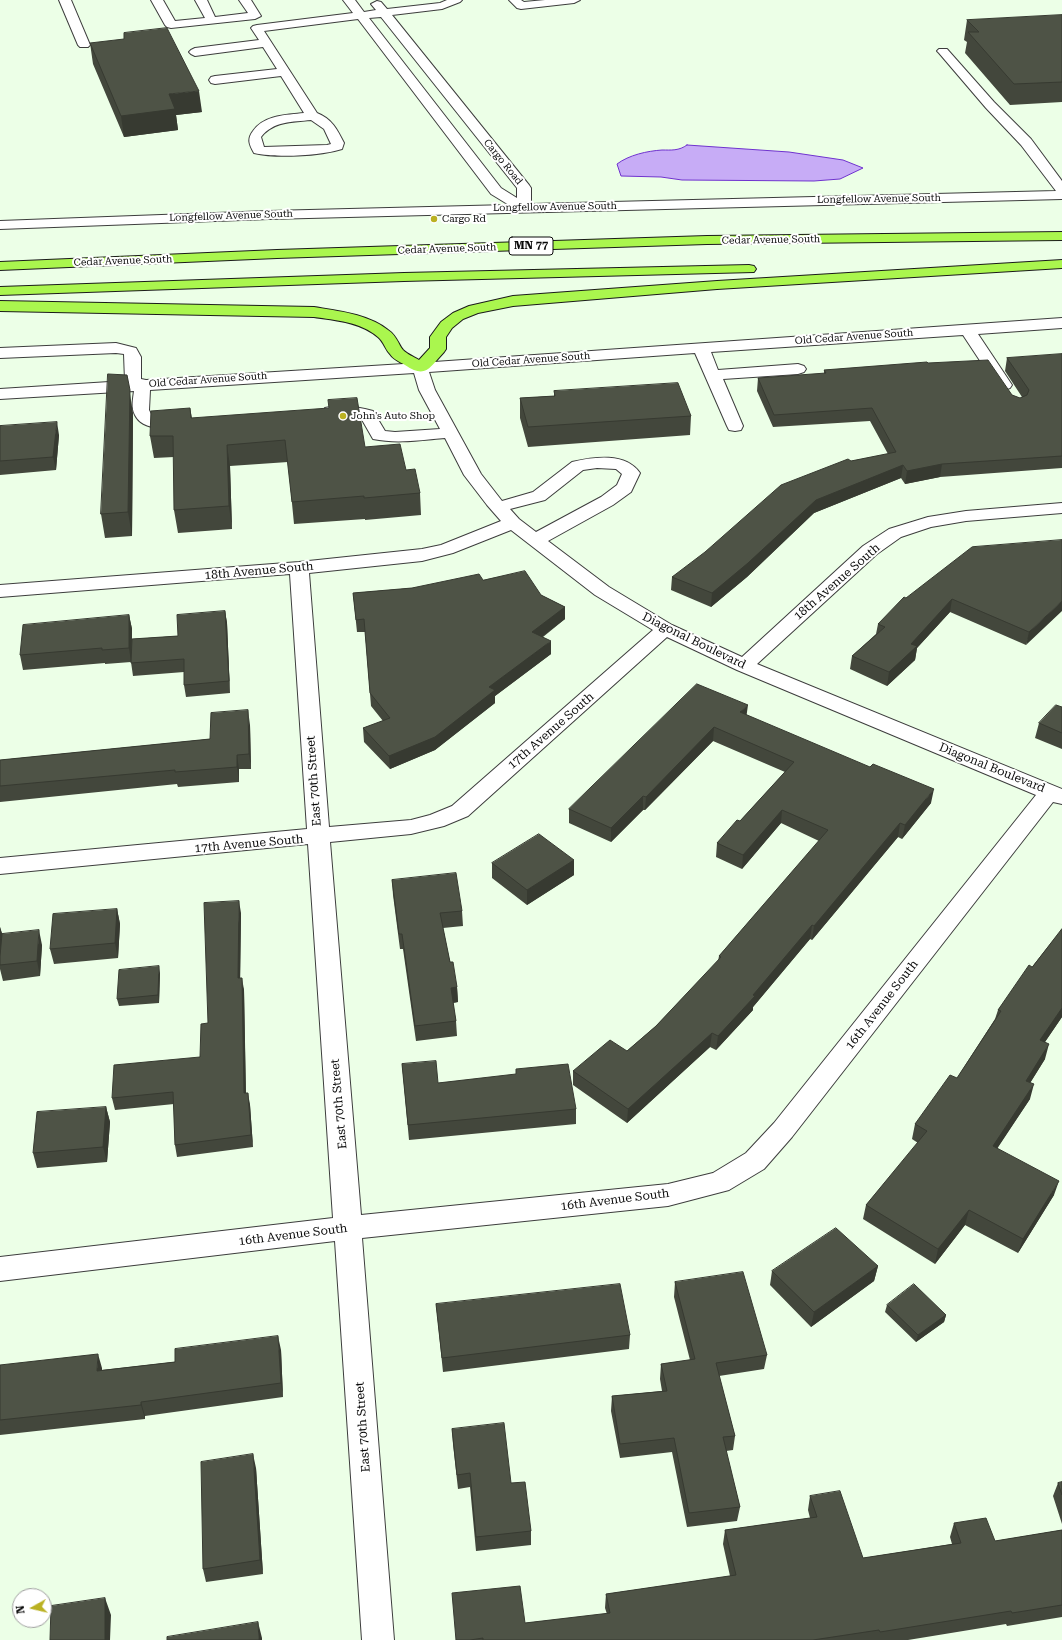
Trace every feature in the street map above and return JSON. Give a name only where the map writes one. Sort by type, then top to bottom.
[{"type":"highway","name":"Cedar Avenue South","points":[[0,266],[285,254],[699,241],[1062,236]]},
{"type":"highway","points":[[0,291],[412,277],[744,269],[1062,264]]},
{"type":"highway","points":[[0,306],[314,312],[347,317],[371,326],[385,335],[395,347],[396,352],[420,368],[438,349],[438,337],[446,325],[458,316],[474,309],[513,301],[717,285],[1062,264]]},
{"type":"street","points":[[65,0],[84,45]]},
{"type":"street","points":[[157,0],[171,26],[255,16],[244,0]]},
{"type":"street","points":[[201,0],[212,21]]},
{"type":"street","name":"Cargo Road","points":[[349,0],[496,191],[524,208]]},
{"type":"street","name":"Cargo Road","points":[[374,0],[524,188],[524,208]]},
{"type":"street","points":[[257,28],[442,6],[456,0]]},
{"type":"street","points":[[515,0],[521,6],[574,0]]},
{"type":"street","points":[[241,18],[257,28],[312,116]]},
{"type":"street","points":[[195,52],[266,43]]},
{"type":"street","points":[[944,51],[990,105],[1026,142],[1062,190]]},
{"type":"street","points":[[215,80],[284,72]]},
{"type":"street","points":[[312,116],[325,121],[330,127],[338,143],[334,148],[268,152],[259,150],[255,141],[255,137],[260,130],[270,122],[277,120],[312,116]]},
{"type":"street","points":[[260,130],[330,127]]},
{"type":"street","name":"Longfellow Avenue South","points":[[0,225],[269,214],[1062,195]]},
{"type":"street","name":"Old Cedar Avenue South","points":[[0,394],[420,368],[1062,323]]},
{"type":"street","points":[[967,329],[1013,398]]},
{"type":"street","points":[[766,343],[780,370]]},
{"type":"street","points":[[0,353],[116,348],[130,351],[133,357],[141,412],[146,418],[157,423],[196,421]]},
{"type":"street","points":[[701,348],[735,426]]},
{"type":"street","name":"Diagonal Boulevard","points":[[420,368],[427,390],[473,475],[499,507],[513,523],[602,591],[665,629],[744,666],[1055,794]]},
{"type":"street","points":[[713,374],[798,369]]},
{"type":"street","points":[[313,413],[352,411],[367,415],[379,435],[395,437],[451,433]]},
{"type":"street","points":[[499,507],[539,496],[578,466],[597,463],[620,464],[631,473],[625,488],[563,526],[535,540]]},
{"type":"street","name":"18th Avenue South","points":[[744,666],[870,550],[895,533],[928,522],[966,516],[1062,508]]},
{"type":"street","name":"18th Avenue South","points":[[0,592],[299,568],[422,555],[447,549],[513,523]]},
{"type":"street","name":"East 70th Street","points":[[299,568],[318,837],[349,1228],[378,1640]]},
{"type":"street","name":"17th Avenue South","points":[[0,866],[318,837],[411,827],[436,821],[460,811],[665,629]]},
{"type":"street","name":"16th Avenue South","points":[[0,1270],[349,1228],[668,1195],[720,1182],[755,1161],[783,1130],[1031,818],[1055,794]]},
{"type":"shaded area","points":[[687,145],[789,152],[843,160],[863,168],[840,179],[814,181],[682,180],[661,177],[621,176],[617,164],[627,158],[650,151],[678,149]]},
{"type":"building","points":[[1062,15],[1062,82],[1014,84],[968,32],[979,32],[967,20]]},
{"type":"building","points":[[167,28],[199,91],[169,94],[175,109],[121,116],[90,43],[124,39],[124,33]]},
{"type":"building","points":[[1062,354],[1062,456],[942,464],[907,471],[903,465],[816,500],[748,563],[712,593],[672,577],[705,552],[781,485],[848,459],[851,461],[896,452],[872,408],[774,415],[758,378],[826,373],[824,370],[927,362],[988,360],[1012,395],[1020,398],[1027,395],[1029,390],[1007,358]]},
{"type":"building","points":[[108,374],[127,375],[130,390],[128,512],[101,514]]},
{"type":"building","points":[[678,383],[691,416],[528,427],[520,398],[555,396],[554,391]]},
{"type":"building","points":[[357,398],[365,447],[400,444],[406,470],[415,469],[420,493],[292,502],[285,440],[227,445],[229,506],[174,510],[173,436],[150,436],[151,411],[190,408],[191,418],[329,408],[328,400]]},
{"type":"building","points":[[57,422],[53,457],[0,461],[0,426]]},
{"type":"building","points":[[1062,540],[1062,601],[1029,632],[952,599],[911,644],[917,646],[889,672],[852,656],[885,627],[878,624],[904,597],[906,598],[972,547]]},
{"type":"building","points":[[525,571],[541,595],[565,607],[532,632],[551,641],[489,687],[495,690],[435,737],[389,756],[363,728],[390,718],[370,693],[364,619],[356,620],[353,593],[412,588],[479,574],[483,580]]},
{"type":"building","points":[[225,611],[229,681],[184,685],[184,659],[131,663],[132,639],[178,636],[177,615]]},
{"type":"building","points":[[129,615],[129,648],[102,650],[102,648],[20,655],[23,625]]},
{"type":"building","points":[[697,684],[748,705],[740,712],[870,767],[873,764],[934,789],[905,825],[900,823],[814,926],[812,925],[753,995],[755,996],[718,1036],[712,1033],[628,1109],[573,1071],[610,1040],[627,1051],[656,1026],[721,957],[719,956],[828,830],[782,810],[743,855],[717,843],[737,820],[740,821],[794,762],[714,727],[646,797],[643,796],[611,828],[569,809]]},
{"type":"building","points":[[1056,705],[1062,707],[1062,733],[1039,723]]},
{"type":"building","points":[[248,710],[249,754],[237,755],[237,767],[175,772],[175,770],[0,786],[0,760],[210,739],[211,713]]},
{"type":"building","points":[[539,834],[574,860],[527,890],[492,863]]},
{"type":"building","points":[[456,873],[462,911],[440,913],[450,962],[453,962],[457,987],[451,988],[456,1021],[415,1026],[402,934],[399,934],[392,880]]},
{"type":"building","points":[[239,901],[238,978],[242,978],[244,1093],[248,1093],[251,1135],[175,1145],[173,1092],[112,1098],[114,1065],[200,1057],[201,1024],[208,1023],[204,903]]},
{"type":"building","points":[[117,909],[115,943],[50,949],[53,914]]},
{"type":"building","points":[[1062,929],[1062,1008],[1040,1040],[1049,1044],[1026,1081],[1034,1084],[993,1146],[1059,1181],[1023,1239],[969,1210],[938,1249],[866,1205],[927,1131],[915,1124],[950,1075],[957,1078],[1001,1011],[998,1010],[1029,965],[1032,967]]},
{"type":"building","points":[[39,930],[37,961],[0,965],[2,934]]},
{"type":"building","points":[[159,966],[158,995],[117,999],[119,970]]},
{"type":"building","points":[[436,1061],[438,1083],[516,1074],[516,1069],[568,1064],[576,1109],[408,1125],[402,1064]]},
{"type":"building","points":[[106,1107],[103,1147],[33,1153],[37,1112]]},
{"type":"building","points":[[836,1228],[878,1266],[814,1312],[772,1271]]},
{"type":"building","points":[[743,1272],[767,1355],[716,1363],[735,1436],[723,1437],[740,1507],[689,1513],[674,1438],[620,1444],[612,1396],[667,1391],[661,1364],[695,1359],[675,1282]]},
{"type":"building","points":[[620,1284],[630,1335],[442,1358],[436,1304]]},
{"type":"building","points":[[914,1284],[946,1315],[918,1335],[887,1305]]},
{"type":"building","points":[[278,1336],[281,1383],[141,1402],[141,1405],[0,1420],[0,1365],[98,1354],[97,1371],[175,1362],[175,1349]]},
{"type":"building","points":[[504,1423],[511,1483],[525,1482],[531,1531],[476,1537],[470,1473],[457,1475],[452,1429]]},
{"type":"building","points":[[253,1454],[260,1560],[203,1569],[201,1462]]},
{"type":"building","points":[[1062,1482],[1062,1495],[1058,1483]]},
{"type":"building","points":[[840,1491],[863,1558],[961,1543],[954,1523],[986,1518],[995,1541],[1062,1530],[1062,1605],[1012,1613],[1011,1611],[880,1632],[879,1630],[813,1640],[483,1640],[483,1638],[456,1640],[452,1593],[520,1586],[525,1623],[610,1613],[606,1594],[736,1575],[725,1530],[817,1517],[810,1496]]},
{"type":"building","points":[[105,1598],[105,1640],[50,1640],[50,1628],[52,1628],[52,1606]]},
{"type":"building","points":[[258,1622],[259,1640],[167,1640],[167,1637]]},
{"type":"place","name":"Cargo Rd","points":[[434,219]]},
{"type":"place","name":"John's Auto Shop","points":[[343,416]]}]
